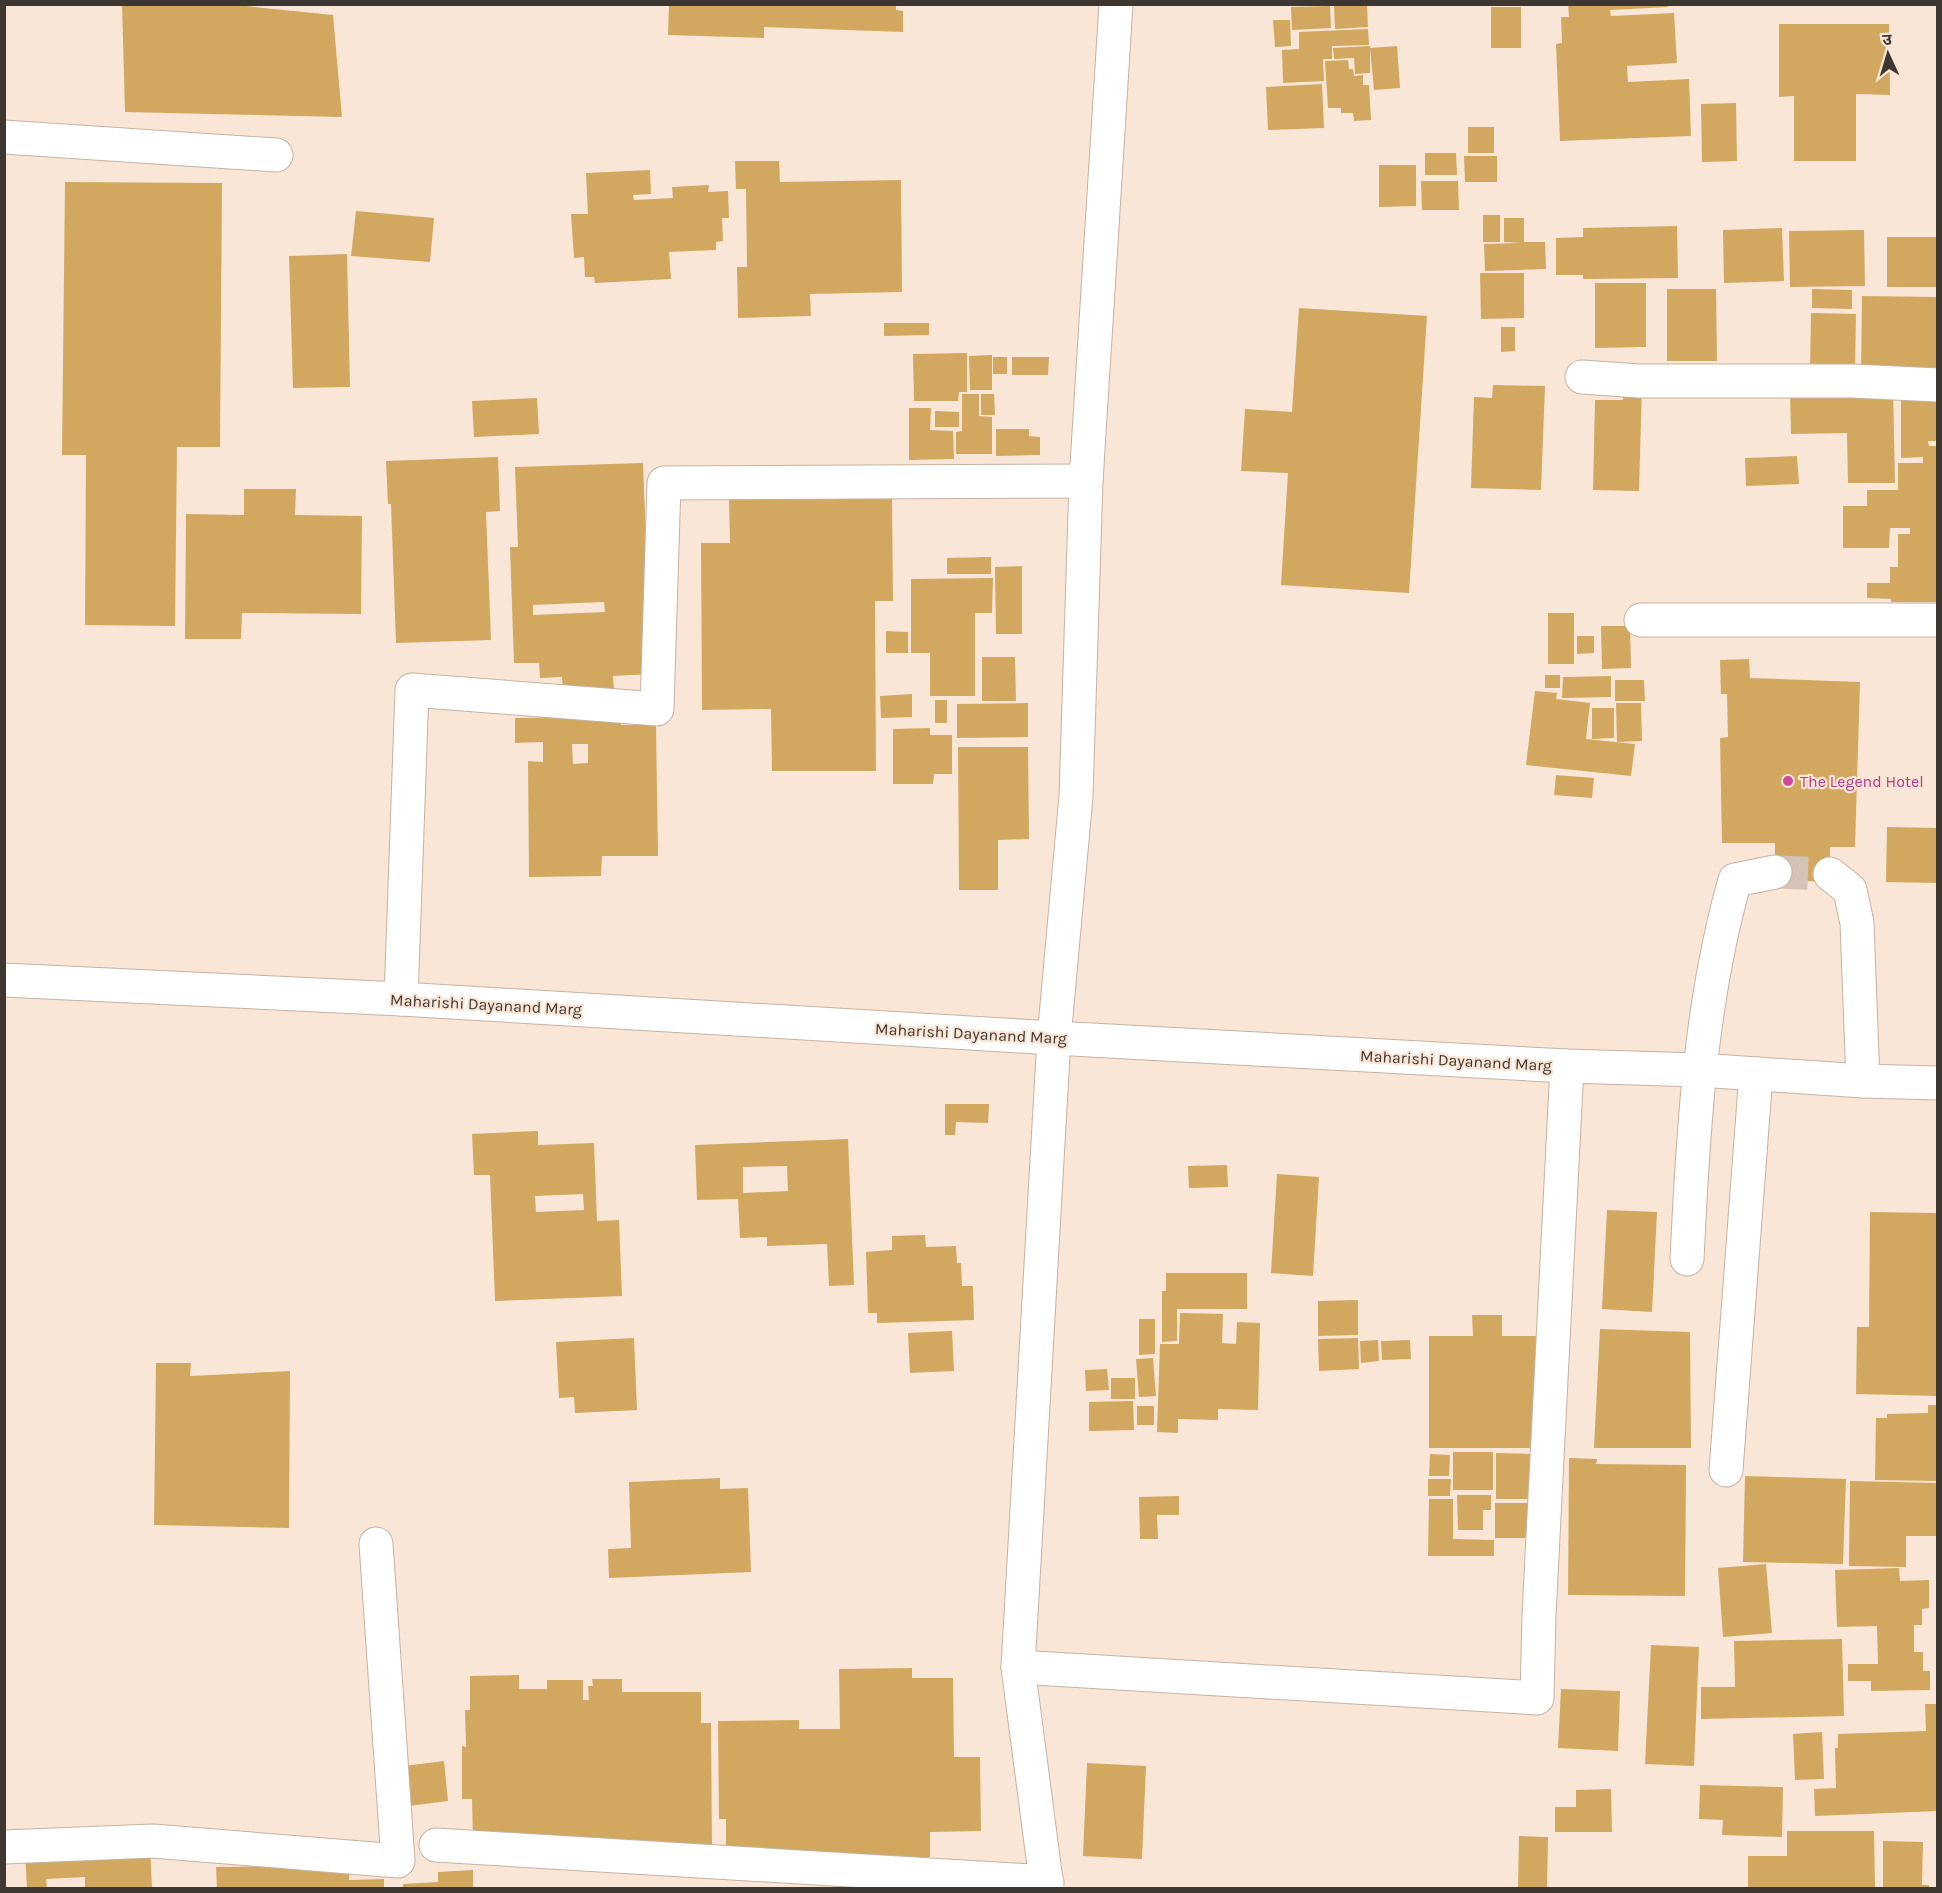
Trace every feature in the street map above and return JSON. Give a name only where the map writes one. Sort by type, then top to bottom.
[{"type":"street","points":[[436,1845],[1047,1885],[1018,1667],[1054,1038],[1076,796],[1086,482],[1116,4]]},
{"type":"street","points":[[4,137],[276,154]]},
{"type":"street","points":[[1582,377],[1639,381],[1852,381],[1938,385]]},
{"type":"street","points":[[400,999],[412,690],[657,709],[664,483],[1086,482]]},
{"type":"street","points":[[1641,620],[1938,620]]},
{"type":"street","points":[[1687,1259],[1699,1070],[1724,920],[1735,880],[1776,872]]},
{"type":"street","points":[[1830,874],[1850,890],[1857,923],[1863,1081]]},
{"type":"street","name":"Maharishi Dayanand Marg","points":[[4,980],[400,999],[1567,1066],[1699,1070],[1863,1081],[1938,1083]]},
{"type":"street","points":[[1018,1667],[1537,1698],[1539,1614],[1567,1066]]},
{"type":"street","points":[[1726,1470],[1756,1074]]},
{"type":"street","points":[[4,1847],[153,1840],[398,1862],[376,1544]]},
{"type":"building","points":[[122,4],[226,4],[333,15],[342,117],[125,112]]},
{"type":"building","points":[[669,4],[896,4],[896,10],[903,11],[903,32],[764,27],[764,38],[668,35]]},
{"type":"building","points":[[1568,4],[1667,4],[1668,7],[1610,10],[1611,16],[1674,13],[1677,63],[1627,66],[1628,82],[1689,79],[1691,136],[1560,141],[1556,44],[1562,43],[1561,17],[1569,17]]},
{"type":"building","points":[[1367,5],[1368,27],[1335,29],[1334,6]]},
{"type":"building","points":[[1330,6],[1331,28],[1292,30],[1291,7]]},
{"type":"building","points":[[1491,7],[1521,7],[1521,48],[1491,48]]},
{"type":"building","points":[[1273,20],[1290,20],[1291,46],[1275,47]]},
{"type":"building","points":[[1779,24],[1889,24],[1890,95],[1856,94],[1856,161],[1794,161],[1794,96],[1779,97]]},
{"type":"building","points":[[1368,29],[1369,45],[1332,46],[1332,59],[1323,59],[1324,81],[1283,83],[1282,50],[1299,49],[1299,32]]},
{"type":"building","points":[[1370,46],[1370,73],[1355,74],[1354,58],[1334,59],[1333,48]]},
{"type":"building","points":[[1397,46],[1400,88],[1374,90],[1370,48]]},
{"type":"building","points":[[1348,60],[1349,69],[1353,69],[1354,76],[1363,75],[1363,85],[1369,85],[1371,120],[1354,121],[1353,113],[1341,113],[1341,108],[1328,108],[1325,61]]},
{"type":"building","points":[[1322,84],[1324,128],[1268,130],[1266,87]]},
{"type":"building","points":[[1736,103],[1737,161],[1702,162],[1701,104]]},
{"type":"building","points":[[1468,127],[1494,127],[1494,153],[1468,153]]},
{"type":"building","points":[[1425,153],[1456,153],[1457,175],[1425,175]]},
{"type":"building","points":[[1464,156],[1497,156],[1497,182],[1465,182]]},
{"type":"building","points":[[735,161],[779,161],[780,182],[901,180],[902,292],[810,294],[811,316],[738,318],[737,267],[747,267],[746,189],[736,189]]},
{"type":"building","points":[[1379,165],[1416,165],[1416,206],[1379,207]]},
{"type":"building","points":[[650,170],[651,194],[633,195],[634,200],[673,198],[672,187],[709,185],[708,192],[728,191],[729,218],[722,218],[723,241],[716,242],[716,250],[669,252],[671,279],[595,283],[594,277],[585,277],[584,257],[574,258],[571,214],[588,214],[586,173]]},
{"type":"building","points":[[1421,181],[1458,181],[1459,210],[1422,210]]},
{"type":"building","points":[[65,182],[222,183],[220,447],[177,447],[175,626],[85,625],[86,455],[62,455]]},
{"type":"building","points":[[356,211],[434,218],[430,262],[351,256]]},
{"type":"building","points":[[1483,215],[1500,215],[1500,242],[1483,242]]},
{"type":"building","points":[[1504,218],[1524,218],[1524,242],[1545,242],[1546,269],[1485,271],[1484,244],[1521,243],[1504,242]]},
{"type":"building","points":[[1677,226],[1678,278],[1583,279],[1583,275],[1556,275],[1556,238],[1583,237],[1583,228]]},
{"type":"building","points":[[1782,228],[1784,281],[1724,283],[1723,230]]},
{"type":"building","points":[[1864,230],[1865,286],[1790,287],[1789,231]]},
{"type":"building","points":[[1887,237],[1938,237],[1938,287],[1887,287]]},
{"type":"building","points":[[347,254],[350,387],[293,388],[289,256]]},
{"type":"building","points":[[1480,273],[1524,273],[1524,318],[1481,319]]},
{"type":"building","points":[[1595,283],[1646,283],[1646,347],[1595,348]]},
{"type":"building","points":[[1667,289],[1716,289],[1717,361],[1667,361]]},
{"type":"building","points":[[1812,289],[1852,290],[1852,309],[1812,308]]},
{"type":"building","points":[[1862,296],[1938,297],[1938,376],[1861,375]]},
{"type":"building","points":[[1299,308],[1427,316],[1409,593],[1281,585],[1288,473],[1241,471],[1245,409],[1292,412]]},
{"type":"building","points":[[1811,313],[1856,314],[1855,371],[1810,371]]},
{"type":"building","points":[[884,323],[929,323],[929,335],[884,336]]},
{"type":"building","points":[[1501,327],[1515,327],[1515,351],[1501,352]]},
{"type":"building","points":[[967,353],[967,392],[959,392],[958,401],[914,401],[913,354]]},
{"type":"building","points":[[992,355],[992,390],[970,390],[969,356]]},
{"type":"building","points":[[993,357],[1007,357],[1007,374],[993,374]]},
{"type":"building","points":[[1012,357],[1049,357],[1048,375],[1012,375]]},
{"type":"building","points":[[1493,385],[1545,386],[1541,490],[1471,488],[1474,397],[1492,398]]},
{"type":"building","points":[[1623,385],[1642,385],[1639,491],[1593,490],[1595,400],[1623,400]]},
{"type":"building","points":[[1893,389],[1895,483],[1848,483],[1847,433],[1791,434],[1790,390]]},
{"type":"building","points":[[1928,389],[1928,402],[1938,402],[1938,441],[1928,441],[1929,446],[1938,446],[1938,602],[1891,602],[1891,599],[1867,598],[1867,583],[1890,583],[1890,567],[1898,567],[1898,534],[1910,534],[1910,528],[1890,528],[1889,548],[1843,548],[1843,506],[1867,506],[1867,490],[1898,490],[1898,463],[1923,463],[1923,457],[1901,458],[1901,390]]},
{"type":"building","points":[[962,394],[979,394],[979,416],[992,417],[992,454],[956,454],[956,432],[962,431]]},
{"type":"building","points":[[981,394],[994,394],[995,415],[981,415]]},
{"type":"building","points":[[537,398],[539,434],[474,437],[472,401]]},
{"type":"building","points":[[909,408],[931,408],[930,430],[953,431],[954,459],[909,460]]},
{"type":"building","points":[[935,411],[959,412],[959,427],[935,427]]},
{"type":"building","points":[[996,429],[1029,429],[1029,436],[1040,437],[1040,455],[996,456]]},
{"type":"building","points":[[1797,456],[1799,484],[1746,486],[1745,458]]},
{"type":"building","points":[[498,457],[500,511],[486,512],[491,640],[396,643],[391,504],[388,504],[386,461]]},
{"type":"building","points":[[643,463],[651,674],[613,676],[614,692],[563,694],[562,677],[540,678],[539,663],[514,663],[510,547],[518,547],[515,467]],"holes":[[[604,602],[605,612],[533,615],[533,605]]]},
{"type":"building","points":[[244,489],[296,489],[295,515],[362,516],[361,614],[242,613],[241,639],[185,639],[186,514],[244,515]]},
{"type":"building","points":[[892,495],[893,601],[875,601],[876,771],[772,771],[771,709],[702,710],[701,543],[730,543],[729,497]]},
{"type":"building","points":[[991,557],[991,574],[947,574],[947,558]]},
{"type":"building","points":[[1022,566],[1022,634],[996,634],[995,567]]},
{"type":"building","points":[[993,578],[992,613],[975,613],[975,696],[930,696],[930,653],[911,653],[911,579]]},
{"type":"building","points":[[1548,613],[1574,613],[1574,664],[1548,664]]},
{"type":"building","points":[[1601,626],[1630,626],[1631,668],[1602,669]]},
{"type":"building","points":[[886,631],[908,632],[908,653],[886,653]]},
{"type":"building","points":[[1577,636],[1594,636],[1594,653],[1577,654]]},
{"type":"building","points":[[982,657],[1015,657],[1016,701],[982,701]]},
{"type":"building","points":[[1749,659],[1750,678],[1860,682],[1855,847],[1830,847],[1830,882],[1775,880],[1775,843],[1722,843],[1720,738],[1728,737],[1727,694],[1721,694],[1720,660]]},
{"type":"building","points":[[1545,675],[1560,675],[1560,688],[1545,688]]},
{"type":"building","points":[[1611,676],[1611,697],[1562,698],[1563,677]]},
{"type":"building","points":[[1615,680],[1644,680],[1645,701],[1615,701]]},
{"type":"building","points":[[1535,691],[1557,693],[1556,699],[1590,703],[1586,739],[1635,744],[1631,776],[1526,765]]},
{"type":"building","points":[[912,694],[912,717],[881,718],[880,696]]},
{"type":"building","points":[[935,700],[947,700],[947,723],[935,723]]},
{"type":"building","points":[[1028,703],[1028,737],[957,738],[957,704]]},
{"type":"building","points":[[1616,703],[1641,703],[1642,741],[1617,742]]},
{"type":"building","points":[[1592,708],[1614,708],[1614,738],[1592,739]]},
{"type":"building","points":[[621,717],[621,725],[656,725],[658,856],[602,856],[601,876],[529,877],[528,761],[543,762],[543,742],[515,743],[515,718]],"holes":[[[572,744],[588,744],[588,763],[573,764]]]},
{"type":"building","points":[[930,728],[930,735],[952,735],[952,774],[934,774],[933,784],[893,784],[893,729]]},
{"type":"building","points":[[958,747],[1028,747],[1029,839],[998,840],[998,890],[959,890]]},
{"type":"building","points":[[1556,775],[1594,778],[1592,798],[1554,795]]},
{"type":"building","points":[[1887,827],[1938,828],[1938,883],[1886,882]]},
{"type":"building","points":[[945,1104],[989,1104],[988,1123],[956,1122],[955,1135],[945,1135]]},
{"type":"building","points":[[538,1131],[538,1145],[594,1143],[597,1221],[619,1220],[622,1296],[495,1301],[490,1175],[474,1175],[472,1134]],"holes":[[[583,1194],[584,1210],[536,1212],[535,1196]]]},
{"type":"building","points":[[848,1139],[854,1285],[829,1286],[827,1244],[767,1246],[767,1237],[740,1238],[738,1199],[697,1200],[695,1145]],"holes":[[[787,1166],[788,1191],[743,1193],[743,1167]]]},
{"type":"building","points":[[1227,1165],[1228,1187],[1189,1188],[1188,1166]]},
{"type":"building","points":[[1277,1174],[1319,1177],[1313,1276],[1271,1273]]},
{"type":"building","points":[[1607,1210],[1657,1212],[1652,1312],[1602,1309]]},
{"type":"building","points":[[1870,1212],[1938,1213],[1938,1396],[1856,1394],[1857,1327],[1869,1327]]},
{"type":"building","points":[[925,1235],[926,1247],[956,1246],[957,1263],[961,1263],[962,1286],[973,1286],[974,1320],[877,1323],[877,1313],[868,1313],[866,1252],[892,1250],[892,1236]]},
{"type":"building","points":[[1166,1273],[1247,1273],[1247,1309],[1177,1309],[1177,1341],[1162,1342],[1162,1291],[1166,1291]]},
{"type":"building","points":[[1358,1300],[1358,1335],[1318,1336],[1318,1301]]},
{"type":"building","points":[[1180,1313],[1223,1314],[1222,1343],[1236,1344],[1237,1322],[1260,1323],[1258,1410],[1218,1409],[1218,1420],[1178,1419],[1178,1433],[1157,1432],[1160,1344],[1179,1344]]},
{"type":"building","points":[[1472,1315],[1502,1315],[1502,1336],[1541,1336],[1541,1448],[1429,1448],[1429,1336],[1473,1336]]},
{"type":"building","points":[[1139,1319],[1155,1319],[1155,1354],[1139,1355]]},
{"type":"building","points":[[1600,1329],[1690,1332],[1691,1448],[1594,1448]]},
{"type":"building","points":[[952,1331],[954,1371],[910,1373],[908,1333]]},
{"type":"building","points":[[634,1338],[637,1410],[575,1413],[574,1397],[559,1398],[556,1342]]},
{"type":"building","points":[[1358,1338],[1359,1369],[1319,1371],[1318,1339]]},
{"type":"building","points":[[1378,1340],[1379,1361],[1361,1363],[1360,1341]]},
{"type":"building","points":[[1410,1340],[1411,1359],[1382,1360],[1381,1341]]},
{"type":"building","points":[[1153,1358],[1156,1396],[1139,1397],[1136,1359]]},
{"type":"building","points":[[156,1363],[191,1363],[190,1376],[290,1371],[289,1528],[154,1525]]},
{"type":"building","points":[[1107,1369],[1109,1390],[1086,1391],[1085,1370]]},
{"type":"building","points":[[1111,1378],[1135,1378],[1135,1399],[1111,1399]]},
{"type":"building","points":[[1133,1401],[1134,1430],[1089,1431],[1089,1402]]},
{"type":"building","points":[[1928,1405],[1938,1405],[1938,1481],[1875,1480],[1876,1418],[1887,1418],[1887,1414],[1928,1413]]},
{"type":"building","points":[[1137,1406],[1154,1406],[1154,1425],[1137,1425]]},
{"type":"building","points":[[1453,1452],[1493,1452],[1493,1490],[1453,1490]]},
{"type":"building","points":[[1496,1453],[1536,1454],[1536,1499],[1496,1499]]},
{"type":"building","points":[[1430,1454],[1450,1455],[1449,1476],[1429,1476]]},
{"type":"building","points":[[1569,1458],[1597,1459],[1596,1464],[1686,1465],[1685,1596],[1568,1595]]},
{"type":"building","points":[[1745,1476],[1846,1479],[1843,1564],[1743,1562]]},
{"type":"building","points":[[720,1478],[720,1489],[748,1488],[751,1572],[609,1578],[608,1549],[631,1548],[629,1482]]},
{"type":"building","points":[[1428,1479],[1451,1479],[1450,1496],[1428,1496]]},
{"type":"building","points":[[1850,1481],[1938,1483],[1938,1536],[1906,1536],[1906,1567],[1849,1566]]},
{"type":"building","points":[[1457,1495],[1491,1495],[1491,1510],[1483,1510],[1483,1530],[1458,1530]]},
{"type":"building","points":[[1179,1496],[1179,1515],[1157,1515],[1158,1539],[1140,1539],[1139,1497]]},
{"type":"building","points":[[1429,1499],[1453,1499],[1453,1539],[1494,1540],[1494,1556],[1428,1556]]},
{"type":"building","points":[[1495,1503],[1531,1503],[1531,1538],[1495,1538]]},
{"type":"building","points":[[1766,1564],[1772,1633],[1723,1637],[1718,1568]]},
{"type":"building","points":[[1899,1568],[1900,1581],[1929,1580],[1929,1608],[1922,1609],[1922,1625],[1914,1625],[1914,1652],[1923,1652],[1923,1671],[1930,1671],[1930,1690],[1871,1691],[1871,1681],[1848,1681],[1848,1664],[1878,1664],[1877,1626],[1837,1627],[1835,1570]]},
{"type":"building","points":[[1842,1639],[1844,1716],[1701,1719],[1701,1687],[1735,1687],[1734,1641]]},
{"type":"building","points":[[1651,1645],[1699,1647],[1694,1766],[1645,1764]]},
{"type":"building","points":[[912,1668],[912,1678],[953,1678],[954,1757],[980,1757],[981,1831],[930,1832],[930,1857],[726,1859],[726,1819],[719,1819],[718,1721],[799,1720],[799,1729],[840,1729],[839,1669]]},
{"type":"building","points":[[519,1675],[519,1689],[547,1689],[547,1680],[583,1680],[583,1700],[589,1700],[588,1686],[593,1686],[592,1679],[622,1679],[622,1692],[701,1692],[701,1723],[711,1723],[712,1849],[473,1840],[472,1799],[462,1799],[462,1746],[466,1747],[465,1710],[470,1710],[470,1676]]},
{"type":"building","points":[[1561,1689],[1620,1691],[1618,1751],[1558,1748]]},
{"type":"building","points":[[1925,1704],[1938,1704],[1938,1811],[1815,1816],[1814,1789],[1836,1788],[1835,1748],[1838,1748],[1838,1734],[1926,1731]]},
{"type":"building","points":[[1822,1732],[1824,1779],[1795,1780],[1793,1734]]},
{"type":"building","points":[[444,1761],[448,1801],[409,1806],[404,1766]]},
{"type":"building","points":[[1087,1763],[1146,1766],[1142,1859],[1083,1856]]},
{"type":"building","points":[[1700,1785],[1783,1787],[1782,1837],[1722,1835],[1723,1820],[1699,1819]]},
{"type":"building","points":[[1611,1789],[1612,1832],[1555,1832],[1555,1807],[1576,1807],[1576,1790]]},
{"type":"building","points":[[1787,1831],[1874,1831],[1875,1888],[1748,1888],[1748,1856],[1787,1856]]},
{"type":"building","points":[[1519,1836],[1548,1837],[1547,1888],[1518,1888]]},
{"type":"building","points":[[1883,1841],[1923,1842],[1922,1885],[1929,1885],[1929,1888],[1883,1888]]},
{"type":"building","points":[[150,1846],[152,1888],[85,1888],[85,1877],[46,1879],[47,1888],[27,1888],[25,1853]]},
{"type":"building","points":[[350,1865],[349,1880],[384,1879],[384,1888],[217,1888],[216,1867]]},
{"type":"building","points":[[473,1870],[473,1888],[403,1888],[403,1884],[438,1882],[438,1872]]},
{"type":"tunnel","points":[[1775,872],[1830,874]]},
{"type":"place","name":"The Legend Hotel","points":[[1788,781]]}]
